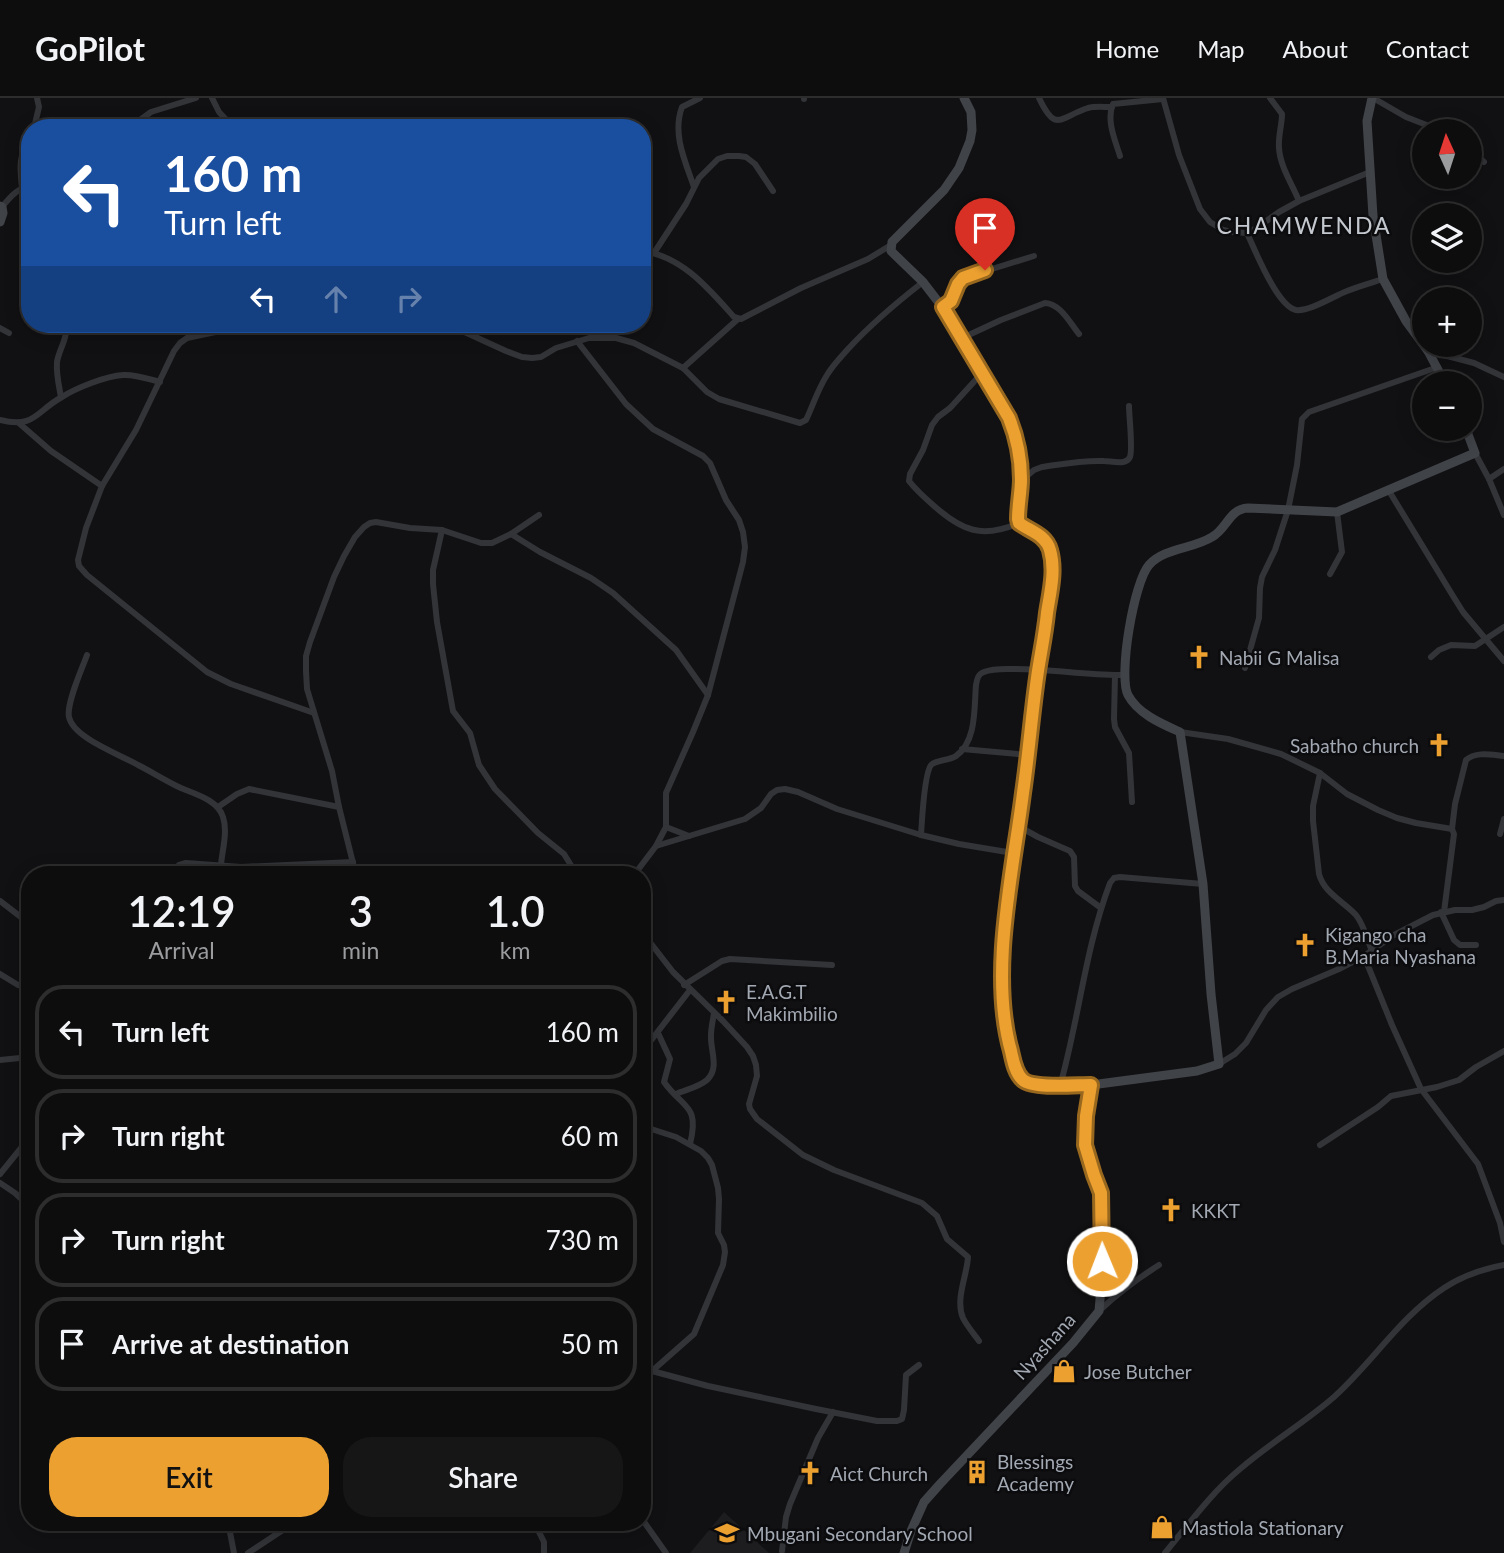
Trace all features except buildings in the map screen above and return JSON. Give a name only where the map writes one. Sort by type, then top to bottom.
[{"type":"street","points":[[36,119],[39,107],[37,98]]},
{"type":"street","points":[[142,119],[151,112],[196,98]]},
{"type":"street","points":[[212,98],[226,119]]},
{"type":"street","points":[[694,187],[682,153],[677,123],[682,107],[699,98]]},
{"type":"street","points":[[683,368],[738,319],[868,259],[891,245],[901,231],[944,190],[959,168],[972,130],[971,113],[964,98]]},
{"type":"street","points":[[1039,98],[1050,117],[1055,120],[1073,116],[1090,107],[1111,107],[1123,102],[1163,98],[1179,155],[1200,209],[1210,222],[1223,230],[1247,233],[1299,201],[1370,172]]},
{"type":"street","points":[[1270,98],[1282,114],[1279,144],[1282,164],[1299,201]]},
{"type":"street","points":[[1412,119],[1372,98],[1367,121],[1373,216],[1384,279],[1412,328]]},
{"type":"street","points":[[1111,107],[1111,126],[1120,156]]},
{"type":"street","points":[[21,156],[21,174]]},
{"type":"street","points":[[654,253],[694,187],[709,166],[718,159],[727,156],[746,158],[755,164],[773,191]]},
{"type":"street","points":[[0,222],[3,214],[1,206],[21,189]]},
{"type":"street","points":[[1247,233],[1272,285],[1286,305],[1294,310],[1304,310],[1346,291],[1384,279]]},
{"type":"street","points":[[891,245],[891,251],[923,282],[943,307],[1009,418],[1020,457],[1019,523]]},
{"type":"street","points":[[651,252],[701,281],[738,319]]},
{"type":"street","points":[[943,307],[951,301],[963,278],[1034,256]]},
{"type":"street","points":[[467,333],[506,351],[532,358],[577,341],[601,337],[616,338],[634,343],[683,368],[707,392],[719,399],[800,423],[806,420],[828,373],[837,362],[887,310],[923,282]]},
{"type":"street","points":[[960,339],[1045,303],[1058,307],[1079,334]]},
{"type":"street","points":[[0,328],[9,333]]},
{"type":"street","points":[[61,397],[57,364],[66,333]]},
{"type":"street","points":[[205,333],[187,338],[174,351],[136,430],[102,486],[86,528],[79,554],[79,566],[207,671],[231,684],[314,713]]},
{"type":"street","points":[[577,341],[626,404],[653,429],[703,456],[710,463],[744,532],[743,562],[708,695],[668,787],[665,799],[666,827],[641,866]]},
{"type":"street","points":[[1433,357],[1440,371]]},
{"type":"street","points":[[1452,357],[1474,363],[1504,377]]},
{"type":"street","points":[[1245,668],[1259,618],[1262,577],[1275,550],[1288,510],[1302,419],[1309,412],[1438,367]]},
{"type":"street","points":[[982,373],[932,425],[909,481],[960,526],[988,531],[1019,523]]},
{"type":"street","points":[[20,424],[29,421],[61,397],[108,378],[135,376],[160,383]]},
{"type":"street","points":[[1021,481],[1042,467],[1098,460],[1127,460],[1130,457],[1129,406]]},
{"type":"street","points":[[0,420],[20,424],[51,451],[102,486]]},
{"type":"street","points":[[1470,441],[1504,515]]},
{"type":"street","points":[[1132,802],[1129,753],[1115,727],[1114,719],[1134,604],[1147,567],[1154,560],[1169,553],[1216,536],[1238,509],[1338,512],[1475,453]]},
{"type":"street","points":[[1489,479],[1504,468]]},
{"type":"street","points":[[1389,491],[1453,596],[1504,661]]},
{"type":"street","points":[[1329,574],[1342,552],[1338,512]]},
{"type":"street","points":[[354,866],[332,771],[307,689],[306,656],[334,577],[355,537],[364,527],[376,522],[442,530],[481,543],[492,543],[539,515]]},
{"type":"street","points":[[1019,523],[1043,538],[1050,551],[1052,564],[1052,584],[1013,853],[1002,980],[1007,1038],[1015,1066],[1022,1079],[1031,1083],[1060,1086],[1091,1085],[1197,1071],[1219,1065],[1246,1043],[1266,1010],[1292,989],[1364,956],[1394,935],[1427,918],[1442,912],[1472,910],[1504,900]]},
{"type":"street","points":[[442,530],[433,570],[433,584],[453,711],[470,733],[479,765],[495,789],[538,833],[564,854],[571,866]]},
{"type":"street","points":[[511,534],[613,593],[676,650],[708,695]]},
{"type":"street","points":[[1431,657],[1445,646],[1475,646],[1504,627]]},
{"type":"street","points":[[87,655],[69,706],[68,716],[72,726],[103,748],[218,807],[225,830],[221,865]]},
{"type":"street","points":[[921,835],[930,766],[956,757],[968,741],[973,725],[977,678],[980,674],[999,669],[1039,669],[1120,675]]},
{"type":"street","points":[[1120,675],[1129,696],[1139,709],[1158,722],[1180,732],[1228,738],[1281,754],[1320,773],[1347,794],[1378,810],[1416,823],[1452,829]]},
{"type":"street","points":[[1180,732],[1203,884],[1219,1065]]},
{"type":"street","points":[[962,750],[1028,755]]},
{"type":"street","points":[[1476,945],[1465,947],[1454,940],[1442,912],[1454,834],[1452,829],[1455,804],[1466,760],[1477,754],[1504,756]]},
{"type":"street","points":[[1320,773],[1313,806],[1313,821],[1321,882],[1356,916],[1363,926],[1372,951]]},
{"type":"street","points":[[218,807],[249,789],[339,807]]},
{"type":"street","points":[[656,846],[745,819],[761,808],[771,794],[785,789],[837,809],[921,835],[1013,853]]},
{"type":"street","points":[[1500,834],[1504,819]]},
{"type":"street","points":[[1018,826],[1070,851],[1074,857],[1075,886],[1101,908]]},
{"type":"street","points":[[666,827],[689,836]]},
{"type":"street","points":[[256,866],[353,862]]},
{"type":"street","points":[[179,866],[186,863],[231,866]]},
{"type":"street","points":[[1060,1086],[1070,1051],[1094,933],[1110,883],[1114,878],[1120,877],[1203,884]]},
{"type":"street","points":[[0,901],[21,917]]},
{"type":"street","points":[[651,945],[684,985],[753,1056],[757,1076],[749,1104],[757,1119],[803,1155],[834,1170],[922,1203],[937,1216],[947,1239],[968,1257],[962,1287],[962,1317],[979,1341]]},
{"type":"street","points":[[1364,956],[1421,1089],[1478,1164],[1500,1223],[1504,1242]]},
{"type":"street","points":[[684,985],[722,961],[730,959],[832,965]]},
{"type":"street","points":[[0,974],[18,985]]},
{"type":"street","points":[[651,1041],[690,990]]},
{"type":"street","points":[[676,1094],[705,1081],[711,1073],[714,1064],[711,1034],[714,1013]]},
{"type":"street","points":[[658,1033],[670,1059],[664,1082],[684,1103],[694,1120],[690,1144]]},
{"type":"street","points":[[1320,1145],[1391,1096],[1459,1080],[1504,1051]]},
{"type":"street","points":[[0,1060],[21,1058]]},
{"type":"street","name":"Nyashana","points":[[904,1553],[925,1502],[1073,1343],[1099,1311],[1102,1274],[1101,1193],[1085,1145],[1091,1085]]},
{"type":"street","points":[[651,1129],[690,1144],[701,1151],[712,1165],[719,1199],[718,1233],[724,1245],[725,1258],[694,1334],[652,1371]]},
{"type":"street","points":[[0,1174],[21,1148]]},
{"type":"street","points":[[0,1183],[21,1199]]},
{"type":"street","points":[[1099,1311],[1126,1287],[1159,1265]]},
{"type":"street","points":[[1166,1553],[1220,1486],[1333,1398],[1422,1305],[1445,1287],[1467,1276],[1504,1265]]},
{"type":"street","points":[[652,1371],[708,1387],[877,1421],[897,1421],[902,1419],[904,1410],[906,1375],[919,1365]]},
{"type":"street","points":[[782,1551],[790,1504],[818,1438],[833,1412]]},
{"type":"street","points":[[230,1531],[234,1553]]},
{"type":"street","points":[[248,1553],[281,1531]]},
{"type":"street","points":[[538,1531],[544,1542],[544,1553]]},
{"type":"street","points":[[650,1531],[666,1553]]},
{"type":"shaded area","name":"Mbugani Secondary School","points":[[724,1512],[769,1553],[690,1553]]},
{"type":"place","name":"Nabii G Malisa","points":[[1199,657]]},
{"type":"place","name":"Sabatho church","points":[[1439,745]]},
{"type":"place","name":"Kigango cha B.Maria Nyashana","points":[[1305,945]]},
{"type":"place","name":"E.A.G.T Makimbilio","points":[[726,1002]]},
{"type":"place","name":"KKKT","points":[[1171,1210]]},
{"type":"place","name":"Jose Butcher","points":[[1064,1371]]},
{"type":"place","name":"Blessings Academy","points":[[977,1472]]},
{"type":"place","name":"Aict Church","points":[[810,1473]]},
{"type":"place","name":"Mastiola Stationary","points":[[1162,1527]]},
{"type":"place","name":"Mbugani Secondary School","points":[[727,1533]]},
{"type":"district","name":"CHAMWENDA","points":[[1304,225]]},
{"type":"route","points":[[985,270],[963,278],[951,301],[943,307],[1009,418],[1015,433],[1021,465],[1019,523],[1048,544],[1052,564],[1052,584],[1013,853],[1002,980],[1003,1010],[1007,1038],[1015,1066],[1022,1079],[1031,1083],[1060,1086],[1091,1085],[1085,1145],[1101,1193],[1102,1261]]}]
